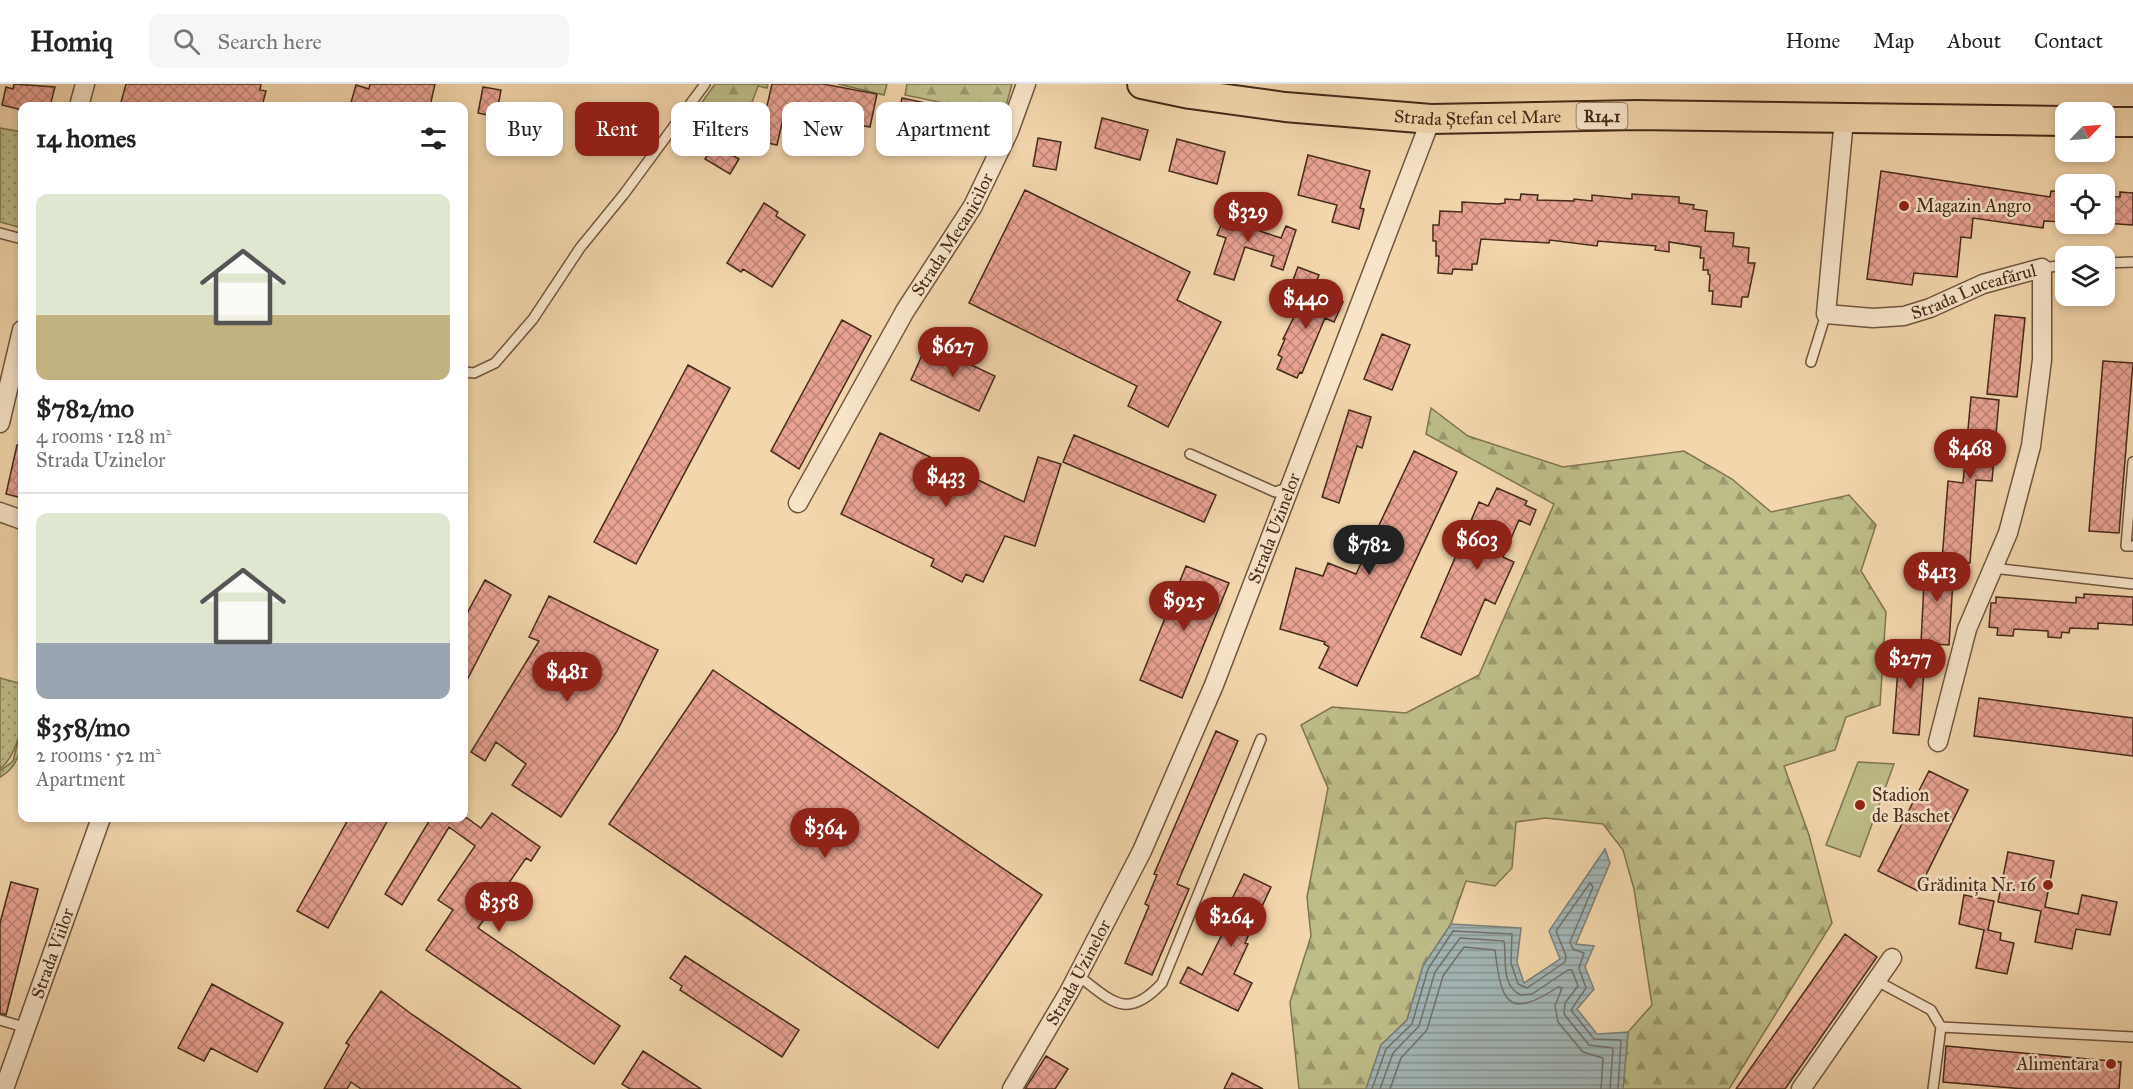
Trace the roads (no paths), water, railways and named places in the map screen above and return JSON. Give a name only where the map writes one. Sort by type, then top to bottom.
[{"type":"main road","name":"Strada Ștefan cel Mare","points":[[1142,84],[1190,94],[1234,98],[1285,107],[1431,119],[1637,115],[2055,121]]},
{"type":"main road","name":"R14.1","points":[[1201,84],[1234,98]]},
{"type":"main road","points":[[2115,122],[2133,122]]},
{"type":"street","points":[[80,102],[85,84]]},
{"type":"street","name":"Strada Mecanicilor","points":[[798,503],[904,311],[974,206],[1009,131],[1026,84]]},
{"type":"street","name":"Strada Uzinelor","points":[[1012,1089],[1077,974],[1150,831],[1214,685],[1431,119]]},
{"type":"street","points":[[1826,314],[1844,119]]},
{"type":"street","name":"Strada Luceafărul","points":[[1826,314],[1873,318],[1904,316],[1930,308],[1983,284],[2042,268],[2042,360],[2036,420],[2008,533],[1967,629],[1938,742]]},
{"type":"street","points":[[0,423],[18,347]]},
{"type":"street","points":[[0,512],[18,519]]},
{"type":"street","name":"Strada Viilor","points":[[4,1089],[100,822]]},
{"type":"street","points":[[1802,1089],[1892,958]]},
{"type":"lane","points":[[468,372],[474,373],[495,363],[533,319],[580,248],[624,194],[705,84]]},
{"type":"lane","points":[[0,233],[18,238]]},
{"type":"lane","points":[[2115,263],[2133,262]]},
{"type":"lane","points":[[2042,268],[2055,266]]},
{"type":"lane","points":[[1811,362],[1826,314]]},
{"type":"lane","points":[[1190,454],[1275,492],[1290,487]]},
{"type":"lane","points":[[2133,462],[2126,546],[2133,546]]},
{"type":"lane","points":[[1993,568],[2133,584]]},
{"type":"lane","points":[[1077,974],[1116,1004],[1131,1006],[1142,1001],[1162,983],[1261,739]]},
{"type":"lane","points":[[1875,980],[1931,1010],[1941,1027],[1933,1089]]},
{"type":"lane","points":[[0,1020],[27,1028]]},
{"type":"lane","points":[[1941,1027],[2133,1037]]},
{"type":"water","points":[[1605,849],[1610,863],[1576,944],[1594,946],[1585,967],[1594,989],[1577,1009],[1597,1034],[1628,1032],[1623,1089],[1366,1089],[1381,1045],[1407,1020],[1423,966],[1451,924],[1521,928],[1517,962],[1524,983],[1560,959],[1549,931]]},
{"type":"place","name":"Magazin Angro","points":[[1904,206]]},
{"type":"place","name":"Stadion de Baschet","points":[[1860,805]]},
{"type":"place","name":"Grădinița Nr. 16","points":[[2048,885]]},
{"type":"place","name":"Alimentara","points":[[2111,1064]]}]
